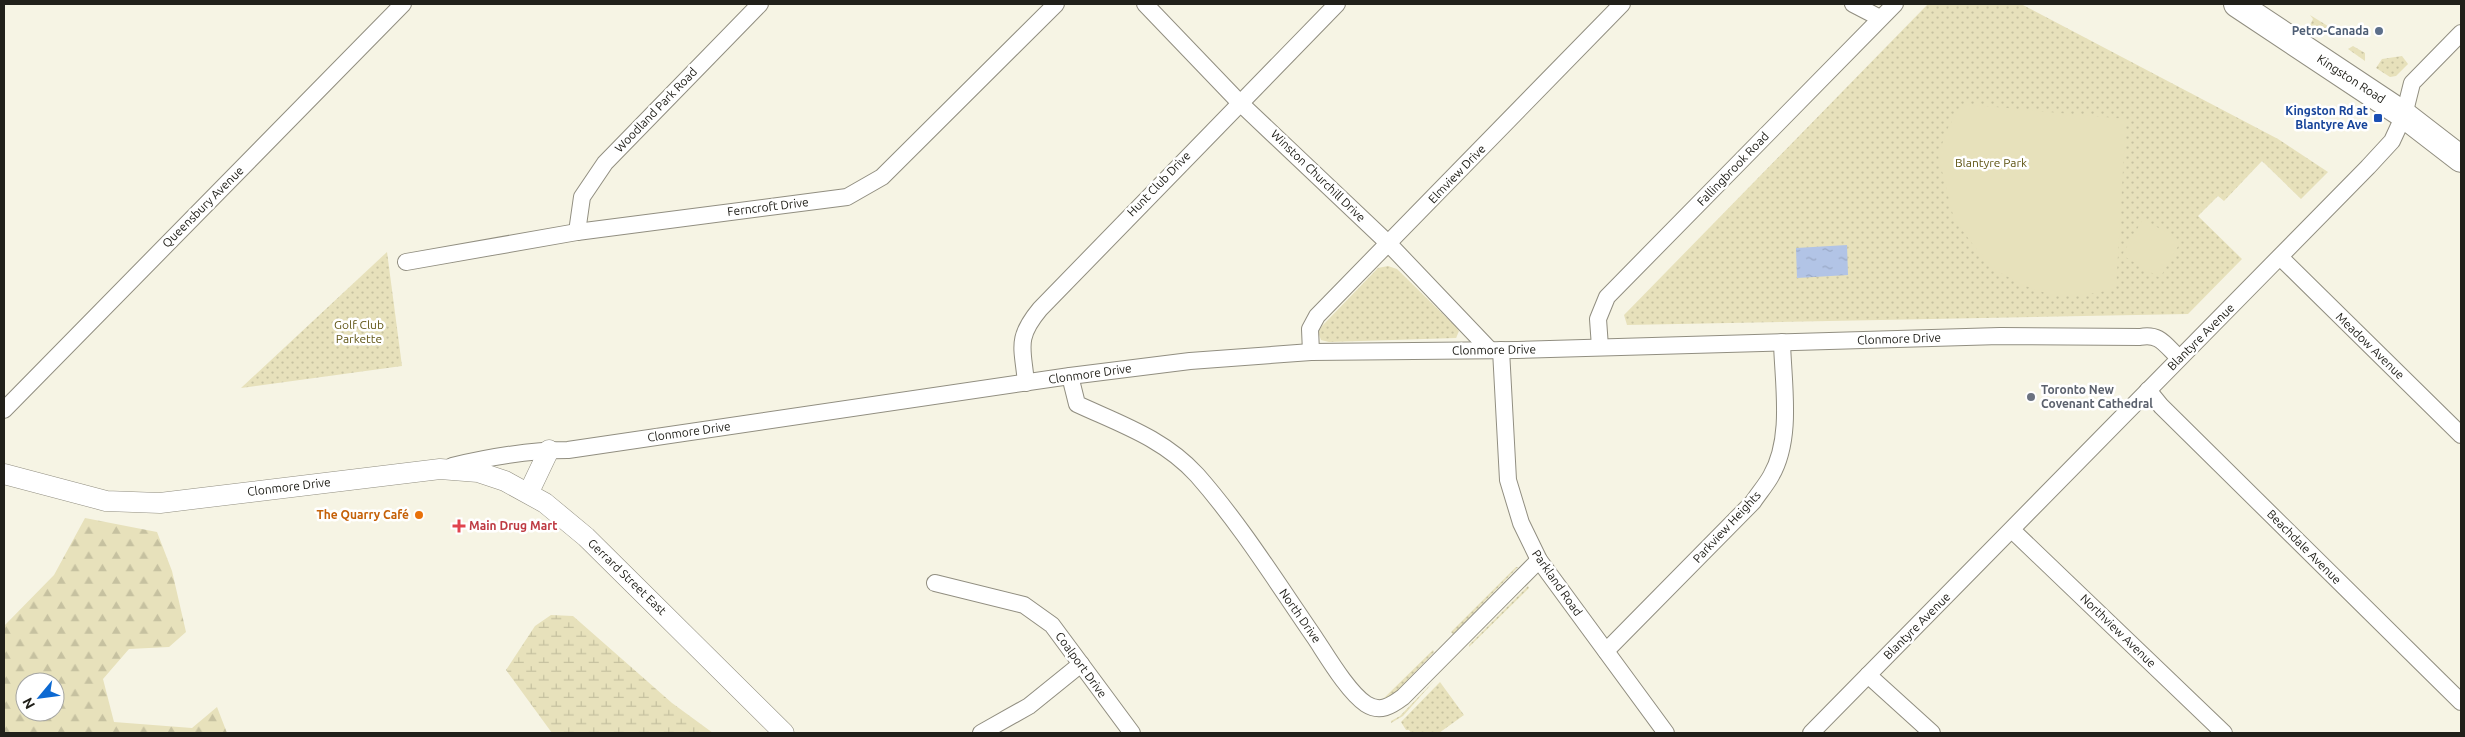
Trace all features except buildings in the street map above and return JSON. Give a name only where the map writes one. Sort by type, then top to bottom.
[{"type":"main road","name":"Kingston Road","points":[[2237,4],[2404,115],[2461,160]]},
{"type":"street","name":"Queensbury Avenue","points":[[4,410],[403,4]]},
{"type":"street","name":"Woodland Park Road","points":[[577,232],[582,198],[605,163],[760,4]]},
{"type":"street","name":"Ferncroft Drive","points":[[406,262],[577,232],[847,196],[882,177],[1056,4]]},
{"type":"street","name":"Winston Churchill Drive","points":[[1145,4],[1239,102],[1389,244],[1495,350]]},
{"type":"street","name":"Hunt Club Drive","points":[[1026,384],[1022,346],[1026,326],[1044,304],[1239,102],[1337,4]]},
{"type":"street","name":"Elmview Drive","points":[[1311,352],[1310,329],[1314,319],[1622,4]]},
{"type":"street","points":[[1853,4],[1880,18]]},
{"type":"street","name":"Fallingbrook Road","points":[[1600,347],[1598,319],[1607,297],[1880,18],[1896,4]]},
{"type":"street","name":"Blantyre Avenue","points":[[1811,733],[2392,141],[2404,115],[2412,83],[2461,33]]},
{"type":"street","name":"Meadow Avenue","points":[[2280,257],[2461,435]]},
{"type":"street","name":"Clonmore Drive","points":[[4,474],[106,501],[160,504],[368,476],[440,469],[492,457],[550,450],[568,450],[1070,376],[1190,361],[1311,352],[1495,350],[2150,335],[2160,339],[2179,358]]},
{"type":"street","name":"Parkview Heights","points":[[1606,651],[1753,502],[1772,475],[1781,450],[1784,425],[1782,342]]},
{"type":"street","name":"Parkland Road","points":[[1495,350],[1510,487],[1521,523],[1539,560],[1666,733]]},
{"type":"street","name":"North Drive","points":[[1070,376],[1077,404],[1147,435],[1197,475],[1243,534],[1340,674],[1360,699],[1376,709],[1386,708],[1403,697],[1539,560]]},
{"type":"street","name":"Beachdale Avenue","points":[[2148,390],[2161,406],[2461,702]]},
{"type":"street","points":[[529,492],[550,450]]},
{"type":"street","name":"Gerrard Street East","points":[[440,469],[478,472],[505,481],[545,502],[586,537],[784,733]]},
{"type":"street","name":"Northview Avenue","points":[[2012,530],[2224,733]]},
{"type":"street","name":"Coalport Drive","points":[[935,583],[1024,605],[1052,625],[1132,733]]},
{"type":"street","points":[[981,733],[1029,706],[1081,664]]},
{"type":"street","points":[[1868,675],[1932,733]]},
{"type":"green space","name":"Blantyre Park","points":[[1928,4],[2021,4],[2278,139],[2328,172],[2301,199],[2262,161],[2224,201],[2218,196],[2198,216],[2242,259],[2188,314],[1627,325],[1624,315]]},
{"type":"green space","points":[[2310,15],[2332,30],[2321,32],[2310,25],[2313,19]]},
{"type":"green space","points":[[2353,46],[2365,53],[2365,61],[2348,49]]},
{"type":"green space","points":[[2402,56],[2408,64],[2396,76],[2390,77],[2376,68],[2382,59]]},
{"type":"green space","points":[[1962,104],[2126,119],[2116,289],[2083,295],[2051,295],[2023,285],[1997,271],[1974,246],[1954,219],[1938,155],[1948,128]]},
{"type":"green space","points":[[2143,219],[2181,241],[2160,278],[2122,255]]},
{"type":"green space","name":"Golf Club Parkette","points":[[387,252],[402,366],[241,388]]},
{"type":"green space","points":[[1388,266],[1397,269],[1454,325],[1459,331],[1456,338],[1329,342],[1321,340],[1318,332],[1322,326],[1378,268]]},
{"type":"green space","points":[[85,518],[157,532],[172,571],[186,632],[169,647],[129,649],[103,679],[114,722],[192,728],[217,707],[227,733],[4,733],[4,626],[54,575]]},
{"type":"green space","points":[[1518,567],[1453,634],[1451,632]]},
{"type":"green space","points":[[1528,586],[1529,588],[1469,647],[1469,645]]},
{"type":"green space","points":[[551,615],[573,616],[672,703],[713,733],[552,733],[506,670],[535,626]]},
{"type":"green space","points":[[1433,650],[1434,652],[1391,697],[1379,704],[1366,700],[1346,672],[1366,696],[1371,699],[1382,700]]},
{"type":"green space","points":[[1435,680],[1403,716],[1391,723],[1391,721],[1400,716]]},
{"type":"green space","points":[[1440,682],[1464,715],[1439,733],[1411,733],[1409,730],[1406,730],[1401,722]]},
{"type":"water","points":[[1847,245],[1848,275],[1797,278],[1796,248]]},
{"type":"place","name":"Petro-Canada","points":[[2379,31]]},
{"type":"place","name":"Kingston Rd at Blantyre Ave","points":[[2378,118]]},
{"type":"place","name":"Toronto New Covenant Cathedral","points":[[2031,397]]},
{"type":"place","name":"The Quarry Café","points":[[419,515]]},
{"type":"place","name":"Main Drug Mart","points":[[459,526]]}]
